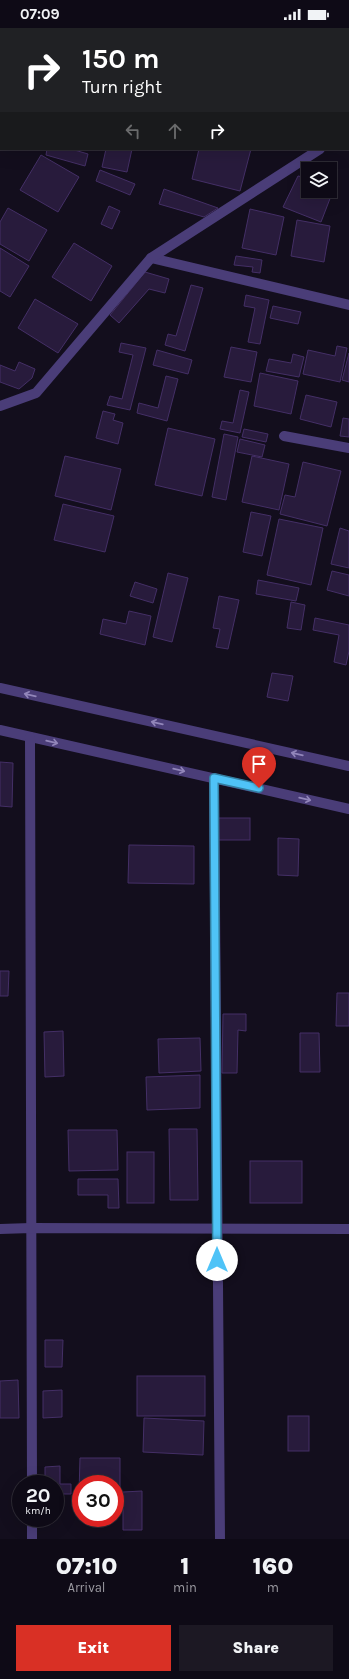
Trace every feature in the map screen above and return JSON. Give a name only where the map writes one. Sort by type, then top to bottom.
[{"type":"street","points":[[0,406],[36,393],[151,258],[318,150]]},
{"type":"street","points":[[151,258],[349,305]]},
{"type":"street","points":[[284,436],[349,448]]},
{"type":"street","points":[[0,688],[349,766]]},
{"type":"street","points":[[0,730],[349,809]]},
{"type":"street","points":[[30,737],[32,1475]]},
{"type":"street","points":[[214,778],[220,1539]]},
{"type":"street","points":[[0,1229],[349,1229]]},
{"type":"street","points":[[32,1527],[32,1539]]},
{"type":"building","points":[[47,150],[74,150],[88,154],[85,166],[46,155]]},
{"type":"building","points":[[106,150],[132,150],[127,172],[102,167]]},
{"type":"building","points":[[199,150],[251,150],[240,191],[192,179]]},
{"type":"building","points":[[41,155],[79,177],[58,212],[20,190]]},
{"type":"building","points":[[100,170],[135,184],[130,195],[96,181]]},
{"type":"building","points":[[298,176],[301,177],[301,198],[330,198],[321,222],[283,207]]},
{"type":"building","points":[[164,189],[218,208],[204,217],[159,204]]},
{"type":"building","points":[[109,206],[120,211],[112,229],[101,224]]},
{"type":"building","points":[[8,208],[47,230],[29,261],[0,244],[0,222]]},
{"type":"building","points":[[250,209],[284,217],[276,255],[242,248]]},
{"type":"building","points":[[297,220],[330,226],[324,262],[291,256]]},
{"type":"building","points":[[74,243],[112,266],[91,301],[52,277]]},
{"type":"building","points":[[0,248],[29,266],[10,297],[0,291]]},
{"type":"building","points":[[236,256],[262,260],[260,273],[252,272],[253,267],[234,265]]},
{"type":"building","points":[[145,272],[169,279],[165,293],[149,289],[119,323],[110,315]]},
{"type":"building","points":[[191,285],[203,288],[185,351],[165,345],[168,334],[176,336]]},
{"type":"building","points":[[246,295],[269,300],[260,344],[248,342],[255,308],[244,306]]},
{"type":"building","points":[[35,299],[78,324],[58,353],[18,328]]},
{"type":"building","points":[[273,306],[301,312],[298,324],[270,318]]},
{"type":"building","points":[[121,343],[146,348],[130,410],[107,405],[110,396],[122,399],[133,355],[119,352]]},
{"type":"building","points":[[337,346],[347,348],[340,382],[303,374],[308,350],[335,356]]},
{"type":"building","points":[[231,347],[257,352],[251,382],[224,377]]},
{"type":"building","points":[[157,350],[192,360],[188,374],[153,365]]},
{"type":"building","points":[[349,353],[349,382],[342,380]]},
{"type":"building","points":[[293,354],[304,357],[299,377],[266,371],[269,359],[291,363]]},
{"type":"building","points":[[19,362],[35,369],[32,378],[19,389],[0,382],[0,365],[15,371]]},
{"type":"building","points":[[260,373],[298,381],[291,414],[254,406]]},
{"type":"building","points":[[166,376],[178,379],[167,421],[137,413],[139,403],[158,408]]},
{"type":"building","points":[[240,390],[249,392],[240,433],[220,429],[222,421],[233,423]]},
{"type":"building","points":[[306,395],[337,402],[331,427],[300,419]]},
{"type":"building","points":[[103,411],[115,414],[113,420],[123,423],[118,444],[96,438]]},
{"type":"building","points":[[343,418],[349,419],[349,437],[340,436]]},
{"type":"building","points":[[168,428],[215,439],[202,496],[155,485]]},
{"type":"building","points":[[244,429],[268,434],[266,442],[242,437]]},
{"type":"building","points":[[224,434],[238,437],[226,500],[212,497]]},
{"type":"building","points":[[240,439],[265,445],[262,457],[237,452]]},
{"type":"building","points":[[65,456],[121,469],[111,510],[55,496]]},
{"type":"building","points":[[252,456],[289,464],[279,510],[242,502]]},
{"type":"building","points":[[303,462],[341,471],[327,526],[280,514],[285,495],[295,497]]},
{"type":"building","points":[[63,504],[114,516],[105,552],[54,540]]},
{"type":"building","points":[[251,512],[271,516],[262,556],[243,552]]},
{"type":"building","points":[[279,519],[323,528],[311,585],[267,575]]},
{"type":"building","points":[[340,528],[349,531],[349,568],[331,564]]},
{"type":"building","points":[[332,571],[349,575],[349,596],[327,590]]},
{"type":"building","points":[[168,573],[188,578],[172,642],[153,637]]},
{"type":"building","points":[[258,580],[299,588],[296,601],[256,594]]},
{"type":"building","points":[[135,582],[157,589],[153,603],[130,596]]},
{"type":"building","points":[[219,596],[239,600],[228,649],[216,647],[220,629],[213,628]]},
{"type":"building","points":[[291,602],[305,605],[301,630],[287,628]]},
{"type":"building","points":[[129,611],[151,616],[145,645],[100,634],[103,619],[126,624]]},
{"type":"building","points":[[315,618],[349,625],[349,651],[346,665],[334,662],[339,635],[313,630]]},
{"type":"building","points":[[272,673],[293,676],[288,701],[267,697]]},
{"type":"building","points":[[0,762],[13,763],[12,807],[0,806]]},
{"type":"building","points":[[216,818],[250,818],[250,840],[216,840]]},
{"type":"building","points":[[278,838],[299,839],[298,876],[278,875]]},
{"type":"building","points":[[129,845],[194,846],[194,884],[128,883]]},
{"type":"building","points":[[0,971],[9,971],[8,996],[0,996]]},
{"type":"building","points":[[337,993],[349,993],[349,1026],[336,1026]]},
{"type":"building","points":[[223,1014],[246,1014],[246,1031],[238,1030],[237,1073],[222,1073]]},
{"type":"building","points":[[63,1031],[64,1076],[45,1077],[44,1032]]},
{"type":"building","points":[[300,1033],[319,1033],[320,1072],[300,1072]]},
{"type":"building","points":[[200,1038],[201,1071],[159,1073],[158,1039]]},
{"type":"building","points":[[200,1075],[200,1108],[147,1110],[146,1077]]},
{"type":"building","points":[[169,1129],[197,1129],[198,1200],[170,1200]]},
{"type":"building","points":[[68,1130],[117,1130],[118,1170],[69,1171]]},
{"type":"building","points":[[127,1152],[154,1152],[154,1203],[127,1203]]},
{"type":"building","points":[[250,1161],[302,1161],[302,1203],[250,1203]]},
{"type":"building","points":[[78,1179],[118,1179],[119,1208],[108,1208],[108,1195],[78,1195]]},
{"type":"building","points":[[45,1340],[63,1340],[62,1367],[45,1367]]},
{"type":"building","points":[[137,1376],[205,1376],[205,1416],[137,1416]]},
{"type":"building","points":[[18,1380],[19,1418],[0,1418],[0,1381]]},
{"type":"building","points":[[62,1390],[62,1417],[43,1418],[43,1391]]},
{"type":"building","points":[[288,1416],[309,1416],[309,1451],[288,1451]]},
{"type":"building","points":[[144,1418],[204,1421],[203,1455],[143,1452]]},
{"type":"building","points":[[80,1458],[120,1458],[120,1475],[80,1475]]},
{"type":"building","points":[[60,1466],[60,1475],[45,1475],[45,1467]]},
{"type":"building","points":[[64,1484],[71,1484],[71,1494],[64,1494]]},
{"type":"building","points":[[142,1491],[142,1530],[123,1530],[124,1492]]},
{"type":"route","points":[[217,1260],[214,778],[259,788]]}]
